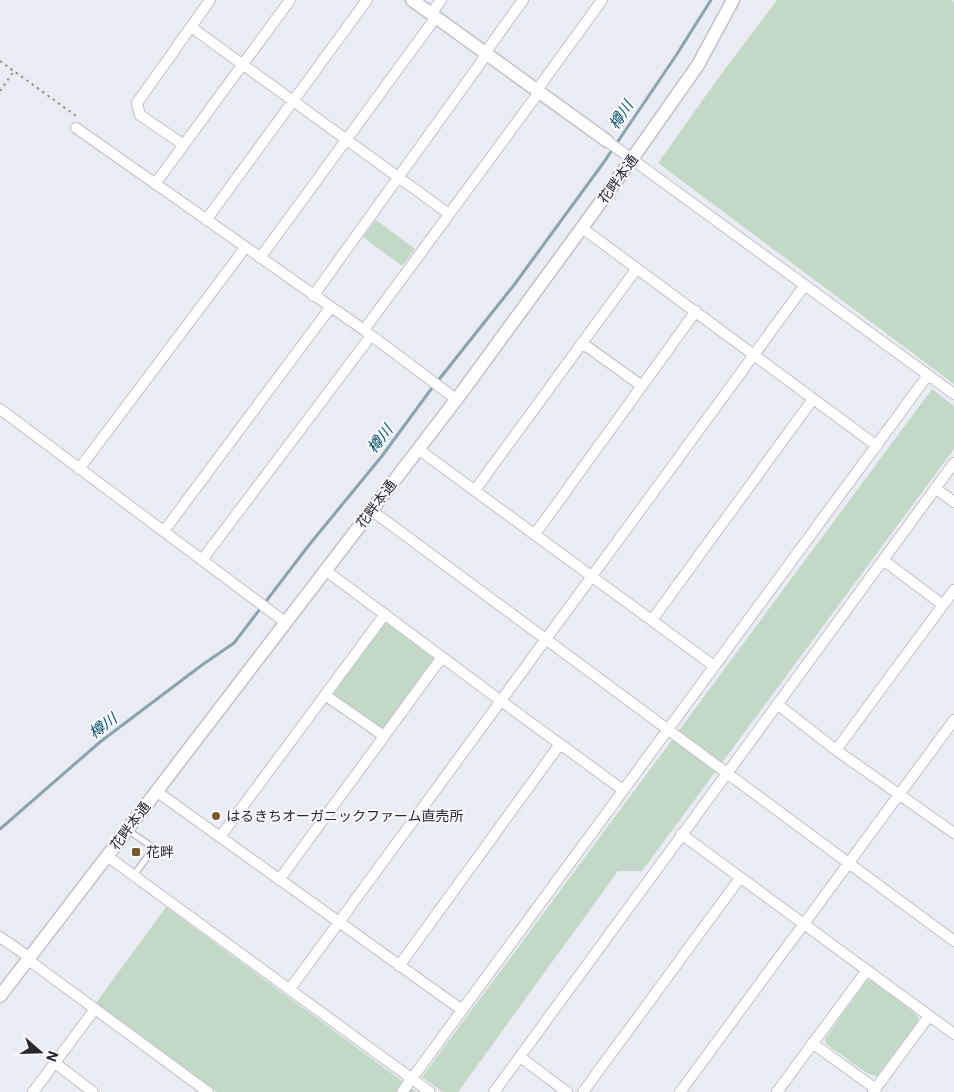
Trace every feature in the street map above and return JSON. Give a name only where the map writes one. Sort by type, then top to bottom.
[{"type":"street","points":[[184,145],[140,115],[137,103],[210,0]]},
{"type":"street","points":[[156,184],[290,0]]},
{"type":"street","points":[[206,220],[367,0]]},
{"type":"street","points":[[412,0],[954,394]]},
{"type":"street","points":[[260,258],[347,139],[442,0]]},
{"type":"street","points":[[313,296],[523,0]]},
{"type":"street","points":[[202,560],[367,333],[602,0]]},
{"type":"street","name":"花畔本通","points":[[0,996],[156,791],[280,618],[326,570],[456,399],[582,228],[698,65],[733,0]]},
{"type":"street","points":[[191,27],[450,214]]},
{"type":"street","points":[[80,124],[156,184],[367,333],[456,399]]},
{"type":"street","points":[[582,228],[877,446]]},
{"type":"street","points":[[79,469],[245,248]]},
{"type":"street","points":[[475,490],[637,268]]},
{"type":"street","points":[[290,989],[805,285]]},
{"type":"street","points":[[164,531],[330,308]]},
{"type":"street","points":[[535,534],[696,311]]},
{"type":"street","points":[[582,343],[642,386]]},
{"type":"street","points":[[402,1092],[928,375]]},
{"type":"street","points":[[652,620],[813,399]]},
{"type":"street","points":[[0,409],[280,618]]},
{"type":"street","points":[[418,449],[714,666]]},
{"type":"street","points":[[494,1092],[954,462]]},
{"type":"street","points":[[935,488],[954,502]]},
{"type":"street","points":[[371,510],[954,940]]},
{"type":"street","points":[[883,560],[943,605]]},
{"type":"street","points":[[326,570],[623,790]]},
{"type":"street","points":[[836,750],[954,590]]},
{"type":"street","points":[[220,837],[385,614]]},
{"type":"street","points":[[279,880],[442,657]]},
{"type":"street","points":[[325,695],[384,736]]},
{"type":"street","points":[[777,704],[836,750],[952,828]]},
{"type":"street","points":[[680,1092],[954,720]]},
{"type":"street","points":[[399,966],[560,744]]},
{"type":"street","points":[[156,791],[462,1010]]},
{"type":"street","points":[[681,834],[954,1034]]},
{"type":"street","points":[[106,856],[430,1092]]},
{"type":"street","points":[[583,1092],[740,878]]},
{"type":"street","points":[[0,937],[208,1092]]},
{"type":"street","points":[[777,1092],[867,970]]},
{"type":"street","points":[[33,1092],[95,1009]]},
{"type":"street","points":[[812,1043],[874,1090],[930,1016]]},
{"type":"street","points":[[520,1057],[567,1092]]},
{"type":"street","points":[[55,1063],[93,1092]]},
{"type":"lane","points":[[127,829],[154,848],[134,876]]},
{"type":"path","points":[[0,60],[80,124]]},
{"type":"path","points":[[0,91],[14,71]]},
{"type":"green space","points":[[777,0],[952,0],[954,3],[954,384],[658,163]]},
{"type":"green space","points":[[376,220],[415,249],[402,266],[363,237]]},
{"type":"green space","points":[[932,389],[954,406],[954,449],[642,871],[618,871],[458,1092],[443,1092],[422,1077]]},
{"type":"green space","points":[[383,623],[388,623],[433,656],[433,662],[382,730],[333,696],[333,692]]},
{"type":"green space","points":[[166,907],[417,1092],[217,1092],[96,1003]]},
{"type":"green space","points":[[867,980],[875,981],[918,1016],[917,1023],[877,1076],[868,1074],[826,1044],[825,1039]]},
{"type":"waterway","name":"樽川","points":[[0,829],[100,742],[234,643],[514,285],[604,162],[711,0]]},
{"type":"place","name":"はるきちオーガニックファーム直売所","points":[[216,816]]},
{"type":"place","name":"花畔","points":[[136,852]]}]
